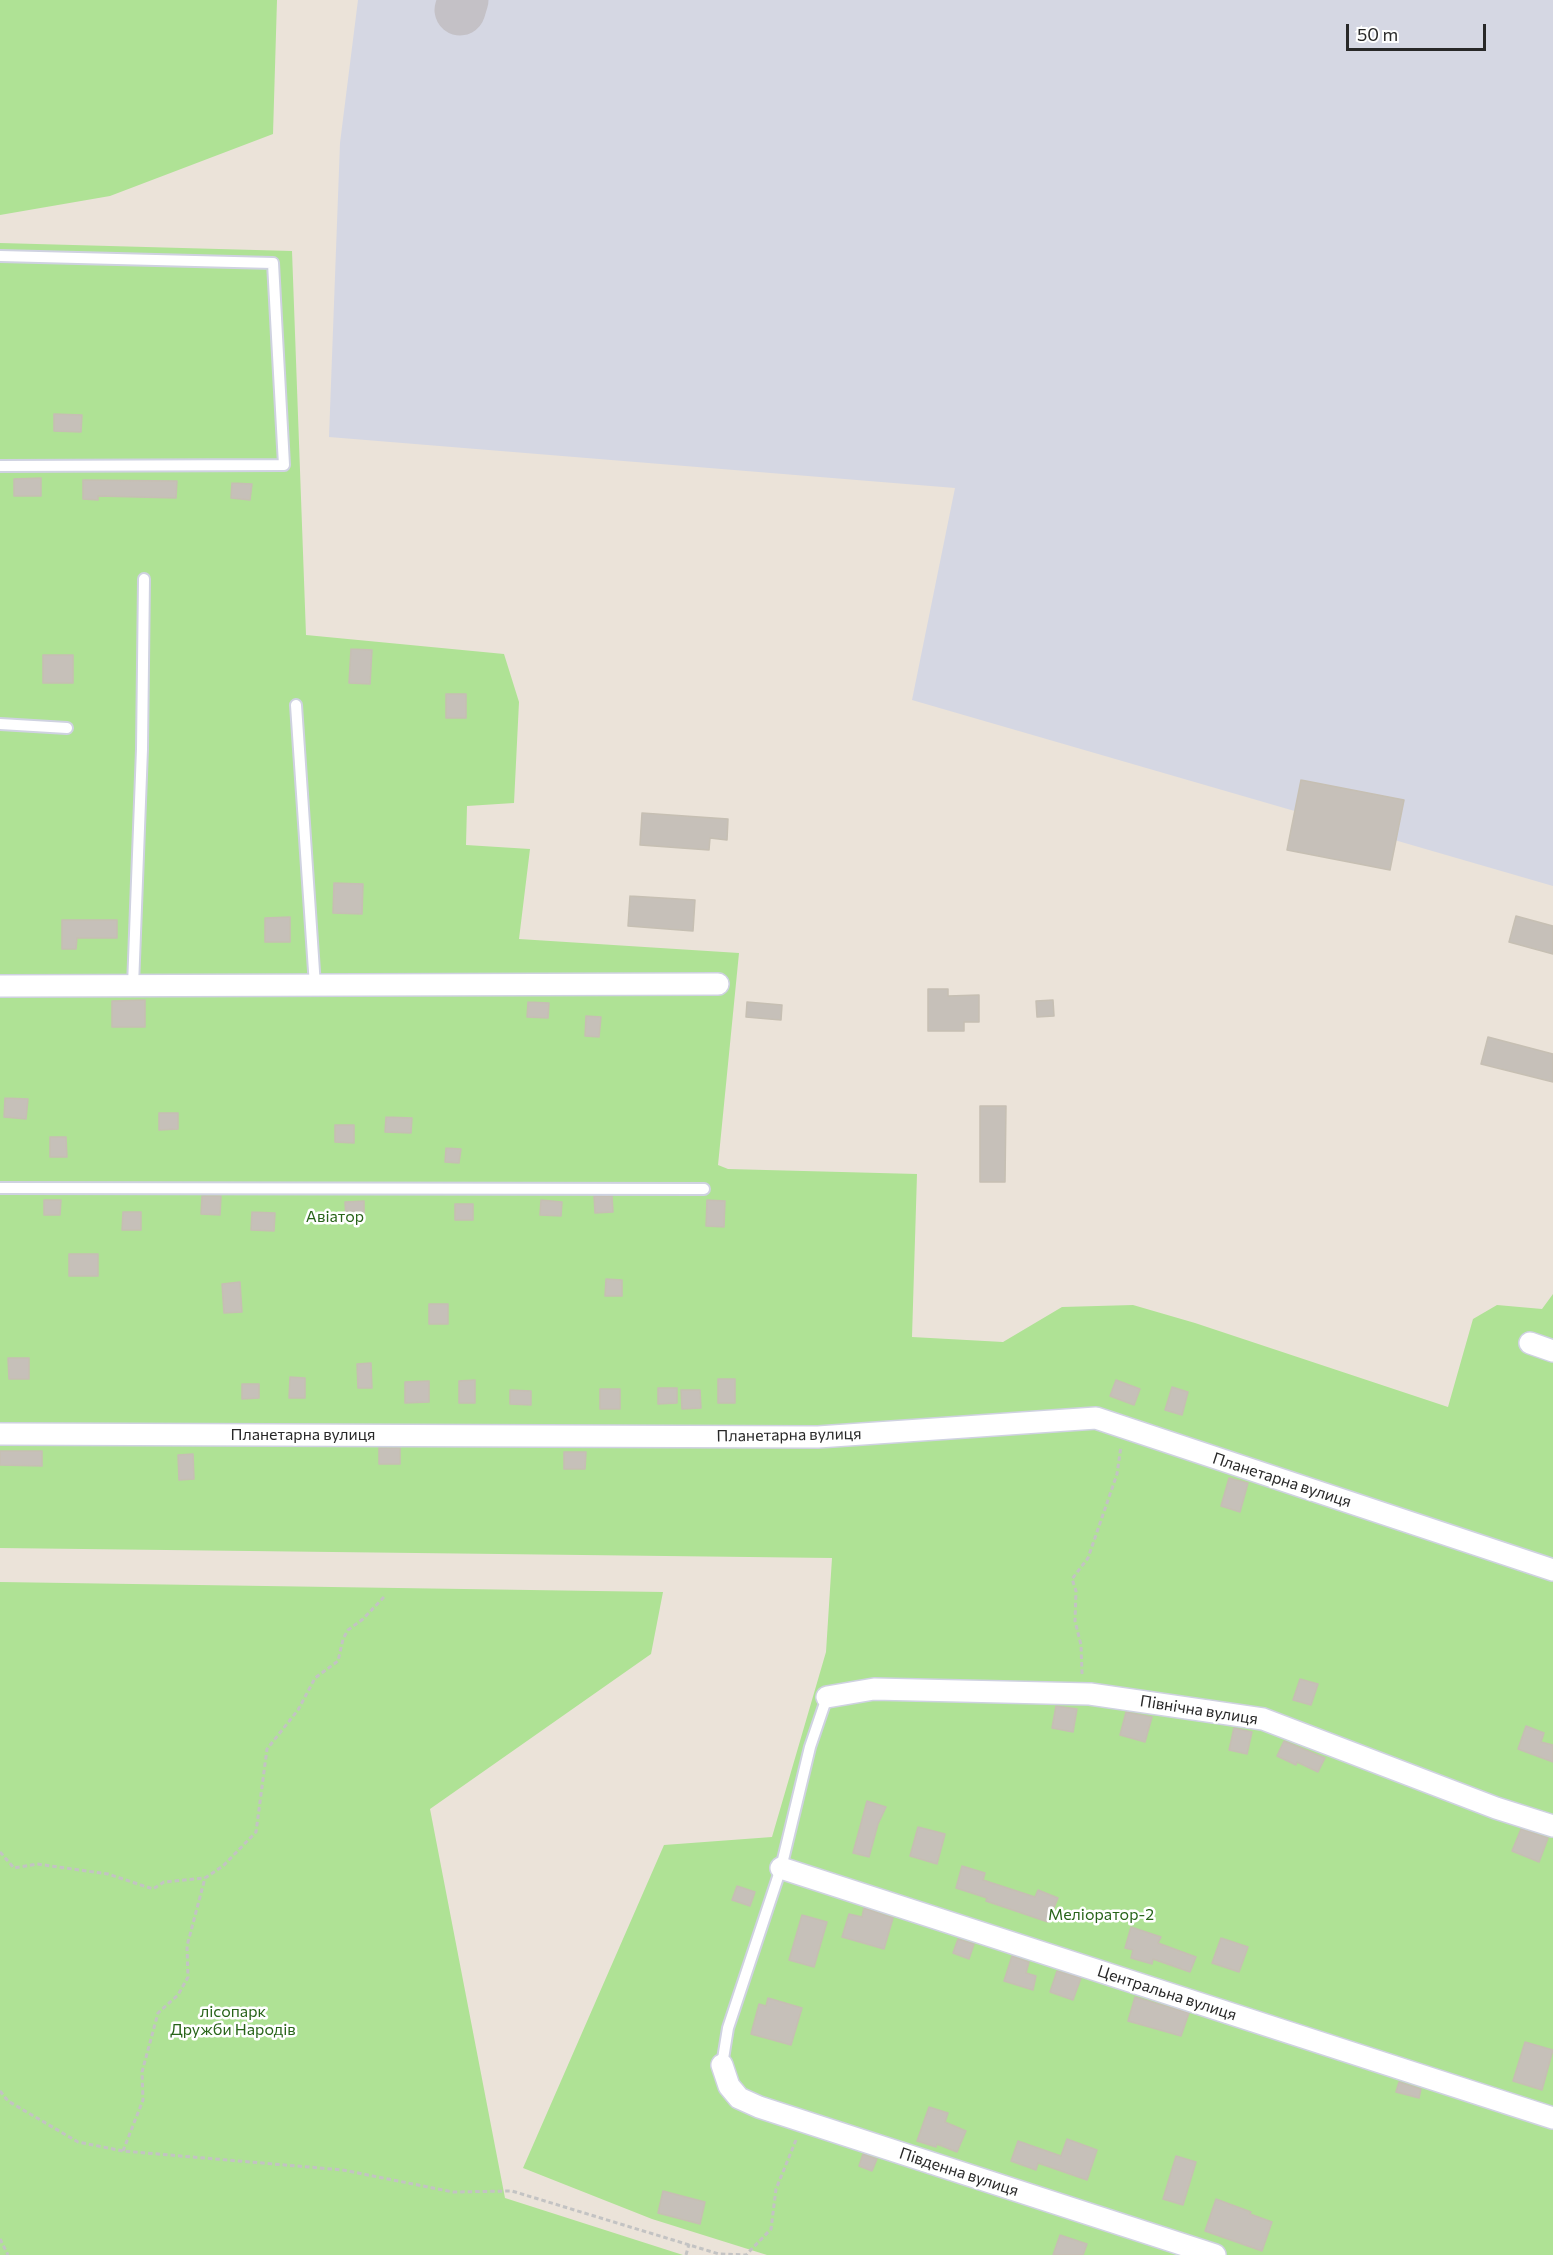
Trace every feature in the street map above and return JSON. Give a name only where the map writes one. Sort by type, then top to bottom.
[{"type":"street","points":[[0,986],[718,984]]},
{"type":"street","points":[[1530,1343],[1553,1351]]},
{"type":"street","name":"Планетарна вулиця","points":[[0,1434],[818,1437],[1096,1418],[1553,1570]]},
{"type":"street","name":"Північна вулиця","points":[[827,1697],[874,1689],[1082,1694],[1263,1719],[1496,1808],[1553,1826]]},
{"type":"street","name":"Центральна вулиця","points":[[781,1868],[1553,2118]]},
{"type":"street","name":"Південна вулиця","points":[[722,2065],[729,2086],[740,2098],[759,2107],[1215,2255]]},
{"type":"lane","points":[[0,256],[273,263],[284,465],[0,466]]},
{"type":"lane","points":[[133,986],[142,749],[144,579]]},
{"type":"lane","points":[[296,705],[315,986]]},
{"type":"lane","points":[[0,724],[67,728]]},
{"type":"lane","points":[[0,1188],[704,1189]]},
{"type":"lane","points":[[722,2065],[728,2028],[781,1868],[810,1747],[827,1697]]},
{"type":"path","points":[[1082,1694],[1081,1645],[1075,1621],[1076,1591],[1072,1579],[1088,1558],[1117,1474],[1123,1437],[1131,1430]]},
{"type":"path","points":[[0,1852],[14,1868],[38,1864],[108,1874],[153,1889],[164,1882],[205,1878],[223,1866],[256,1832],[267,1749],[298,1710],[315,1678],[338,1661],[343,1639],[348,1630],[363,1619],[384,1597]]},
{"type":"path","points":[[123,2151],[143,2100],[142,2072],[158,2013],[178,1995],[188,1977],[187,1946],[205,1878]]},
{"type":"path","points":[[0,2091],[9,2101],[78,2142],[123,2151],[343,2170],[453,2192],[512,2191],[719,2254],[746,2255],[771,2229],[776,2189],[805,2122]]},
{"type":"path","points":[[0,2239],[8,2255]]},
{"type":"path","points":[[686,2255],[689,2244]]},
{"type":"shaded area","points":[[358,0],[1553,0],[1553,886],[912,700],[955,488],[329,437],[340,143]]},
{"type":"green space","points":[[0,0],[277,0],[273,134],[110,196],[0,215]]},
{"type":"green space","name":"Авіатор","points":[[0,243],[292,251],[306,635],[504,654],[519,702],[514,803],[467,806],[466,845],[530,849],[519,939],[739,953],[718,1165],[728,1169],[917,1174],[912,1337],[1003,1342],[1062,1307],[1133,1305],[1195,1323],[1448,1407],[1473,1319],[1497,1305],[1542,1309],[1553,1294],[1553,2255],[767,2255],[652,2219],[523,2168],[664,1845],[772,1837],[826,1652],[832,1558],[0,1548]]},
{"type":"green space","name":"лісопарк Дружби Народів","points":[[0,1582],[663,1592],[651,1654],[430,1809],[505,2198],[683,2255],[0,2255]]},
{"type":"building","points":[[54,414],[82,415],[81,432],[54,431]]},
{"type":"building","points":[[41,478],[41,496],[14,496],[14,479]]},
{"type":"building","points":[[83,480],[177,481],[176,498],[98,496],[98,500],[83,499]]},
{"type":"building","points":[[232,483],[252,484],[250,500],[231,498]]},
{"type":"building","points":[[351,649],[372,650],[370,684],[349,683]]},
{"type":"building","points":[[43,655],[73,655],[73,683],[43,683]]},
{"type":"building","points":[[446,694],[466,694],[466,718],[446,718]]},
{"type":"building","points":[[1301,780],[1404,800],[1390,870],[1287,850]]},
{"type":"building","points":[[642,813],[728,819],[727,840],[710,838],[709,850],[640,845]]},
{"type":"building","points":[[334,883],[363,884],[362,914],[333,913]]},
{"type":"building","points":[[630,896],[695,900],[693,931],[628,926]]},
{"type":"building","points":[[1516,916],[1553,926],[1553,954],[1509,942]]},
{"type":"building","points":[[290,917],[290,942],[265,942],[265,918]]},
{"type":"building","points":[[62,920],[117,920],[117,938],[77,938],[76,949],[62,949]]},
{"type":"building","points":[[928,989],[948,989],[948,996],[979,995],[979,1022],[964,1022],[964,1031],[928,1031]]},
{"type":"building","points":[[145,1000],[145,1027],[112,1027],[112,1001]]},
{"type":"building","points":[[1053,1000],[1054,1016],[1037,1017],[1036,1001]]},
{"type":"building","points":[[528,1002],[549,1003],[548,1018],[527,1017]]},
{"type":"building","points":[[747,1002],[782,1005],[781,1020],[746,1017]]},
{"type":"building","points":[[586,1016],[601,1017],[599,1037],[585,1036]]},
{"type":"building","points":[[1488,1037],[1553,1054],[1553,1082],[1481,1064]]},
{"type":"building","points":[[5,1098],[28,1099],[26,1119],[4,1117]]},
{"type":"building","points":[[980,1106],[1006,1106],[1005,1182],[980,1182]]},
{"type":"building","points":[[159,1113],[178,1113],[178,1129],[159,1130]]},
{"type":"building","points":[[386,1117],[412,1118],[411,1133],[385,1132]]},
{"type":"building","points":[[335,1125],[354,1125],[354,1143],[335,1142]]},
{"type":"building","points":[[50,1137],[66,1137],[67,1157],[50,1157]]},
{"type":"building","points":[[446,1148],[461,1149],[459,1163],[445,1162]]},
{"type":"building","points":[[202,1196],[221,1196],[220,1215],[201,1214]]},
{"type":"building","points":[[594,1196],[612,1196],[613,1212],[595,1213]]},
{"type":"building","points":[[44,1200],[61,1200],[60,1215],[44,1215]]},
{"type":"building","points":[[541,1200],[562,1202],[561,1216],[540,1215]]},
{"type":"building","points":[[707,1200],[725,1201],[724,1227],[706,1226]]},
{"type":"building","points":[[364,1201],[364,1220],[346,1220],[345,1202]]},
{"type":"building","points":[[455,1204],[473,1204],[473,1220],[455,1220]]},
{"type":"building","points":[[123,1212],[141,1212],[141,1230],[122,1230]]},
{"type":"building","points":[[252,1212],[275,1213],[274,1231],[251,1230]]},
{"type":"building","points":[[69,1254],[98,1254],[98,1276],[69,1276]]},
{"type":"building","points":[[606,1279],[622,1280],[622,1296],[605,1296]]},
{"type":"building","points":[[240,1282],[242,1312],[224,1313],[222,1284]]},
{"type":"building","points":[[429,1304],[448,1304],[448,1324],[429,1324]]},
{"type":"building","points":[[8,1358],[29,1358],[29,1379],[9,1379]]},
{"type":"building","points":[[371,1363],[372,1388],[358,1388],[357,1364]]},
{"type":"building","points":[[290,1377],[305,1378],[305,1398],[289,1398]]},
{"type":"building","points":[[718,1379],[735,1379],[735,1403],[718,1403]]},
{"type":"building","points":[[475,1380],[475,1403],[459,1403],[459,1381]]},
{"type":"building","points":[[1116,1380],[1140,1389],[1134,1405],[1110,1396]]},
{"type":"building","points":[[429,1381],[429,1402],[405,1403],[405,1382]]},
{"type":"building","points":[[242,1384],[259,1384],[259,1398],[242,1399]]},
{"type":"building","points":[[1172,1387],[1188,1392],[1182,1415],[1165,1410]]},
{"type":"building","points":[[658,1388],[677,1388],[677,1403],[658,1404]]},
{"type":"building","points":[[600,1389],[620,1389],[620,1409],[600,1409]]},
{"type":"building","points":[[510,1390],[531,1391],[531,1405],[510,1404]]},
{"type":"building","points":[[681,1390],[700,1390],[701,1408],[682,1409]]},
{"type":"building","points":[[379,1448],[400,1448],[400,1464],[379,1464]]},
{"type":"building","points":[[0,1451],[42,1451],[42,1466],[0,1465]]},
{"type":"building","points":[[564,1452],[586,1452],[585,1469],[564,1469]]},
{"type":"building","points":[[193,1454],[194,1479],[179,1480],[178,1455]]},
{"type":"building","points":[[1229,1478],[1248,1483],[1240,1512],[1221,1506]]},
{"type":"building","points":[[1300,1679],[1318,1684],[1311,1705],[1293,1700]]},
{"type":"building","points":[[1056,1706],[1077,1709],[1073,1732],[1052,1728]]},
{"type":"building","points":[[1126,1712],[1152,1717],[1145,1742],[1120,1735]]},
{"type":"building","points":[[1526,1726],[1544,1733],[1541,1742],[1553,1745],[1553,1762],[1518,1749]]},
{"type":"building","points":[[1234,1728],[1252,1732],[1247,1754],[1229,1750]]},
{"type":"building","points":[[1284,1741],[1325,1758],[1318,1772],[1277,1756]]},
{"type":"building","points":[[867,1801],[886,1807],[878,1824],[869,1857],[853,1853]]},
{"type":"building","points":[[918,1827],[945,1834],[937,1864],[910,1856]]},
{"type":"building","points":[[1521,1829],[1548,1838],[1539,1862],[1512,1851]]},
{"type":"building","points":[[962,1866],[985,1873],[983,1880],[1035,1897],[1038,1890],[1058,1898],[1048,1922],[956,1888]]},
{"type":"building","points":[[737,1886],[755,1892],[750,1906],[732,1900]]},
{"type":"building","points":[[864,1908],[893,1918],[884,1949],[842,1937],[849,1914],[862,1917]]},
{"type":"building","points":[[802,1915],[827,1922],[814,1967],[789,1960]]},
{"type":"building","points":[[1131,1927],[1161,1937],[1158,1943],[1196,1957],[1190,1972],[1153,1959],[1152,1964],[1131,1958],[1133,1950],[1125,1948]]},
{"type":"building","points":[[1221,1938],[1248,1947],[1239,1972],[1212,1963]]},
{"type":"building","points":[[958,1939],[974,1944],[969,1959],[953,1953]]},
{"type":"building","points":[[1012,1956],[1029,1962],[1026,1973],[1036,1976],[1033,1990],[1004,1981]]},
{"type":"building","points":[[1057,1971],[1081,1978],[1073,2000],[1050,1992]]},
{"type":"building","points":[[1135,1997],[1189,2013],[1181,2036],[1128,2021]]},
{"type":"building","points":[[768,1998],[802,2008],[791,2045],[751,2034],[759,2004],[766,2006]]},
{"type":"building","points":[[1525,2042],[1553,2050],[1542,2090],[1513,2081]]},
{"type":"building","points":[[1399,2082],[1421,2089],[1419,2098],[1396,2092]]},
{"type":"building","points":[[929,2107],[948,2113],[945,2122],[966,2131],[957,2152],[937,2144],[936,2147],[917,2141]]},
{"type":"building","points":[[1067,2139],[1097,2150],[1087,2180],[1038,2163],[1036,2170],[1011,2161],[1018,2141],[1061,2156]]},
{"type":"building","points":[[863,2154],[877,2159],[872,2171],[859,2166]]},
{"type":"building","points":[[1176,2156],[1196,2162],[1183,2205],[1163,2199]]},
{"type":"building","points":[[663,2191],[705,2202],[700,2224],[658,2213]]},
{"type":"building","points":[[1216,2199],[1272,2222],[1262,2251],[1205,2231]]},
{"type":"building","points":[[1060,2235],[1087,2244],[1083,2255],[1053,2255]]},
{"type":"taxiway","points":[[460,10],[463,0]]},
{"type":"park label","name":"Меліоратор-2","points":[[1101,1915]]}]
